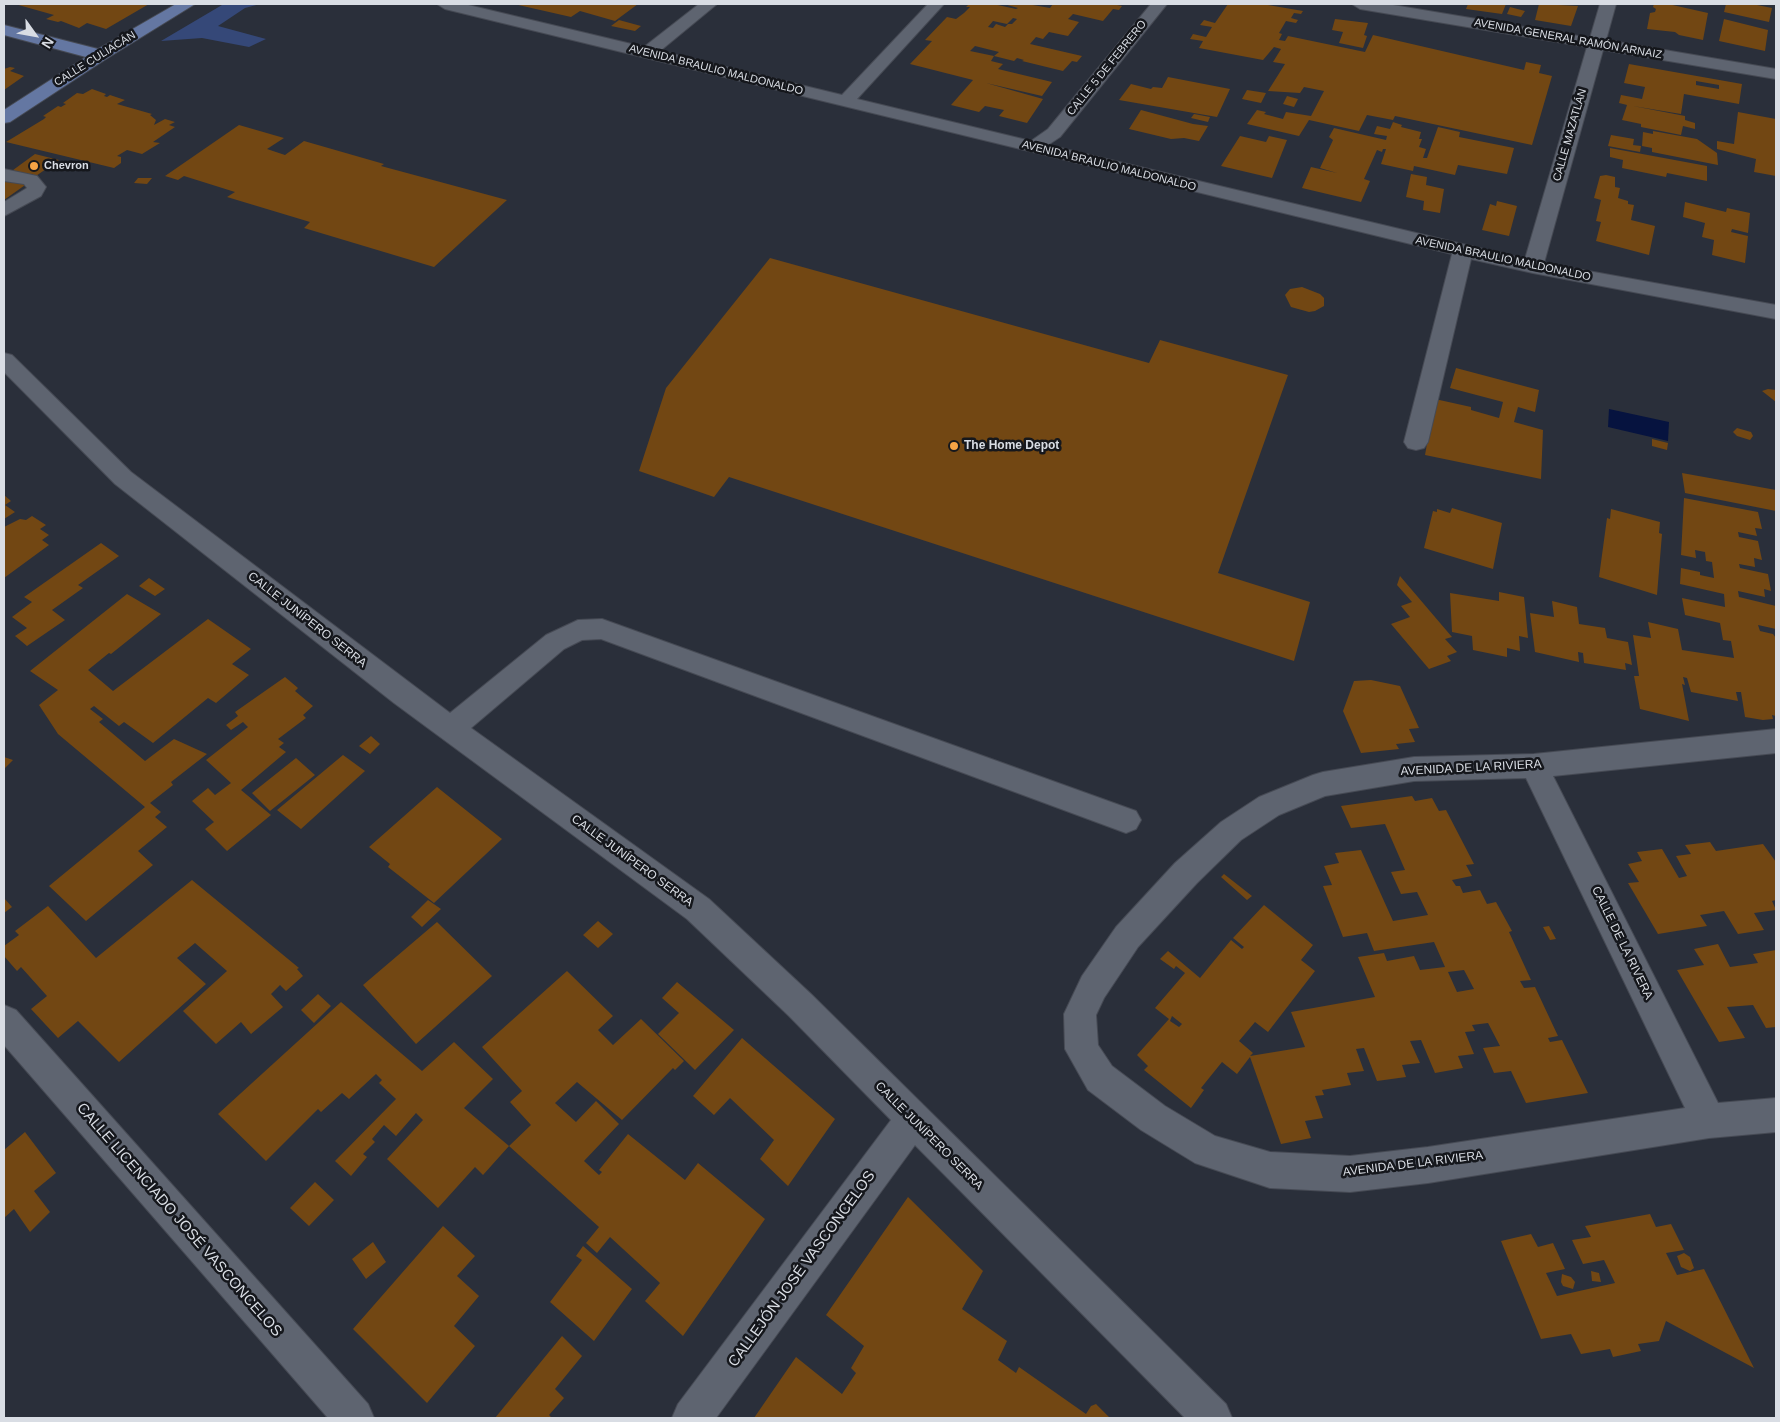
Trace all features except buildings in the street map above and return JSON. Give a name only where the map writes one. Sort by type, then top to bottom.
[{"type":"main road","name":"CALLE CULIACÁN","points":[[4,118],[100,55],[187,4]]},
{"type":"main road","points":[[4,30],[100,55]]},
{"type":"street","points":[[647,53],[709,4]]},
{"type":"street","points":[[845,102],[936,4]]},
{"type":"street","name":"CALLE 5 DE FEBRERO","points":[[1032,148],[1054,133],[1159,4]]},
{"type":"street","name":"AVENIDA GENERAL RAMÓN ARNAIZ","points":[[1360,4],[1776,74]]},
{"type":"street","name":"CALLE MAZATLÁN","points":[[1532,267],[1608,4]]},
{"type":"street","name":"AVENIDA BRAULIO MALDONALDO","points":[[459,5],[1060,155],[1462,252],[1532,267],[1776,312]]},
{"type":"street","points":[[1054,133],[1060,155]]},
{"type":"street","points":[[4,175],[30,180],[37,186],[34,192],[4,210]]},
{"type":"street","points":[[1416,442],[1462,252]]},
{"type":"street","name":"CALLE JUNÍPERO SERRA","points":[[4,360],[124,478],[451,730],[698,909],[800,1005],[912,1120],[1212,1418]]},
{"type":"street","points":[[451,730],[555,642],[578,630],[602,630],[1126,820]]},
{"type":"street","name":"AVENIDA DE LA RIVIERA","points":[[1776,742],[1534,766],[1414,769],[1323,784],[1269,806],[1232,832],[1186,872],[1127,937],[1093,987],[1080,1014],[1082,1050],[1100,1078],[1153,1118],[1207,1151],[1270,1170],[1350,1174],[1709,1121],[1776,1115]]},
{"type":"street","name":"CALLE DE LA RIVERA","points":[[1534,766],[1709,1121]]},
{"type":"street","name":"CALLE LICENCIADO JOSÉ VASCONCELOS","points":[[4,1022],[354,1418]]},
{"type":"street","name":"CALLEJÓN JOSÉ VASCONCELOS","points":[[692,1418],[912,1120]]},
{"type":"shaded area","points":[[260,4],[245,8],[218,26],[266,39],[249,47],[202,38],[161,41],[222,5]]},
{"type":"shaded area","points":[[1609,409],[1669,422],[1668,441],[1608,427]]},
{"type":"place","name":"Chevron","points":[[34,166]]},
{"type":"place","name":"The Home Depot","points":[[954,446]]}]
